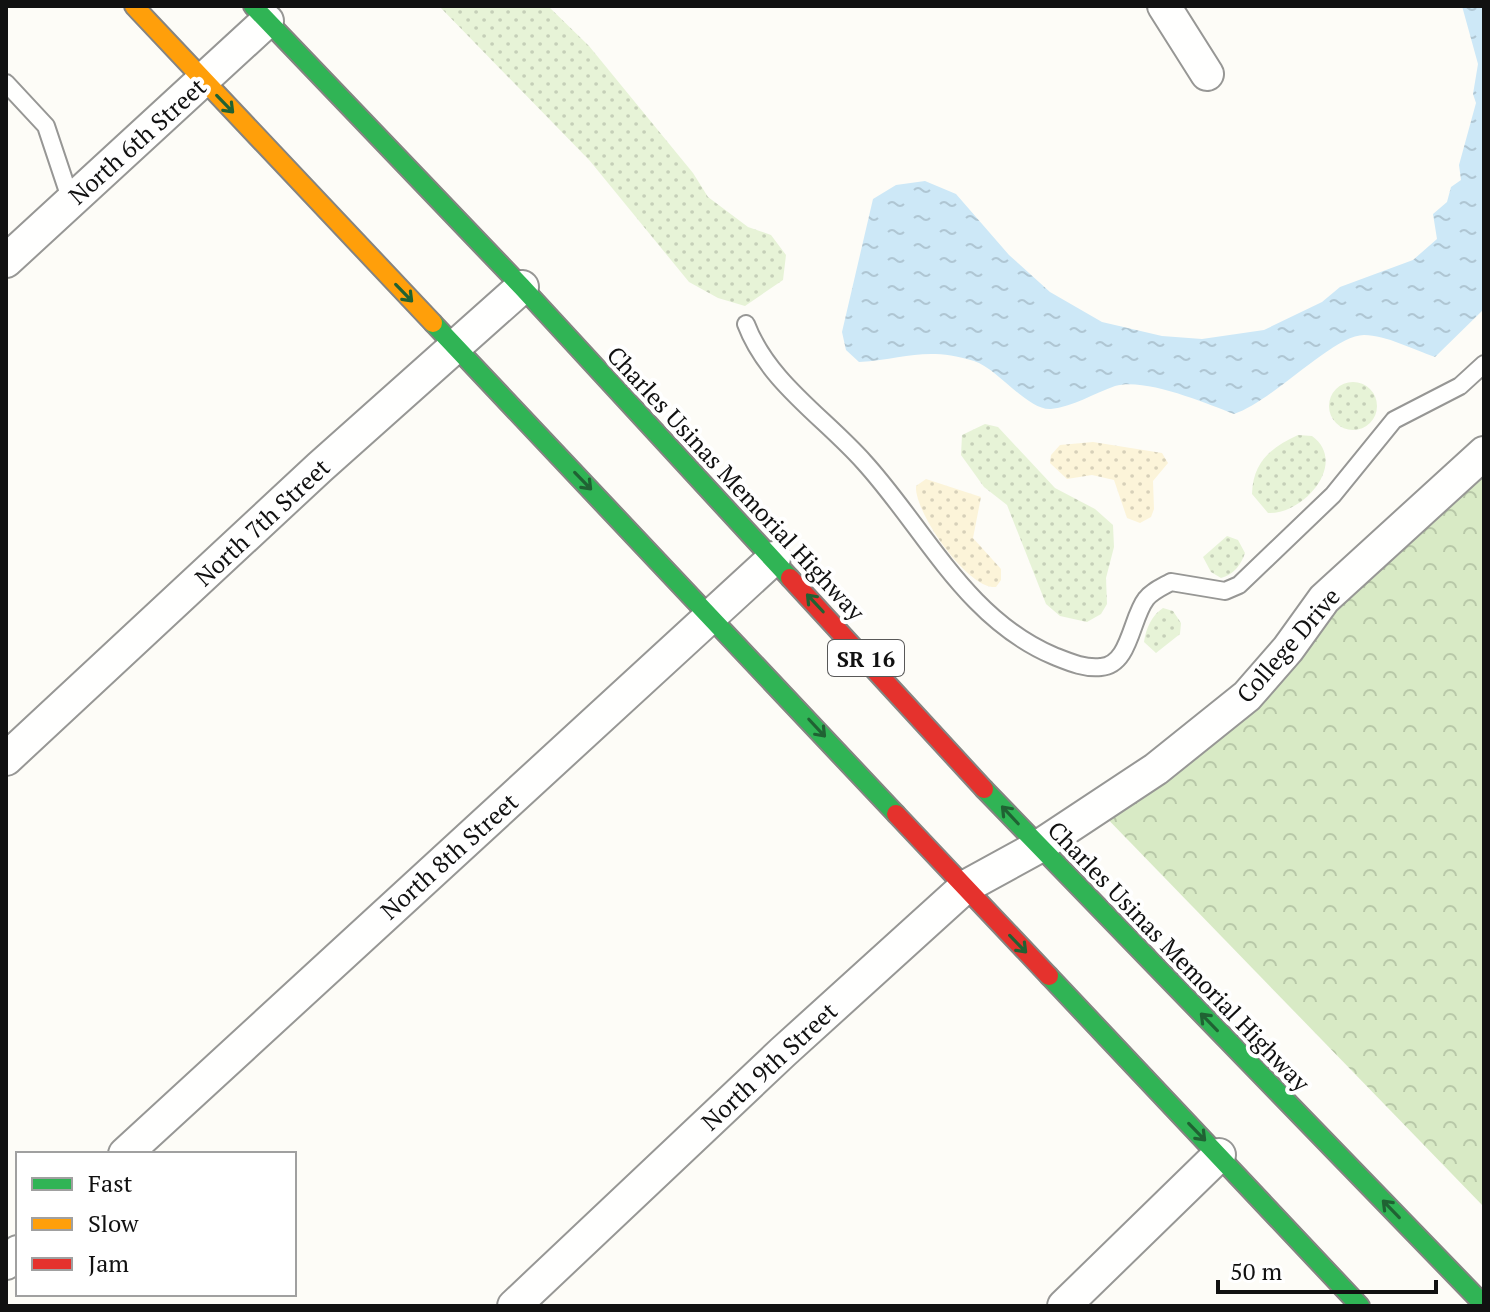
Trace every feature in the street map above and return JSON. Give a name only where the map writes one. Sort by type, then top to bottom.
[{"type":"highway","points":[[134,6],[713,616],[1360,1306]]},
{"type":"highway","name":"Charles Usinas Memorial Highway","points":[[260,14],[522,287],[1038,847],[1484,1305]]},
{"type":"street","points":[[1164,6],[1207,74]]},
{"type":"street","name":"North 6th Street","points":[[6,261],[203,81],[260,14]]},
{"type":"street","name":"North 7th Street","points":[[6,759],[320,467],[522,287]]},
{"type":"street","name":"College Drive","points":[[1038,847],[1156,769],[1247,696],[1288,649],[1324,599],[1484,453]]},
{"type":"street","name":"North 8th Street","points":[[127,1152],[774,558]]},
{"type":"street","name":"North 9th Street","points":[[514,1306],[783,1052],[965,887],[1038,847]]},
{"type":"street","points":[[1064,1306],[1219,1155]]},
{"type":"lane","points":[[6,83],[46,126],[71,201]]},
{"type":"lane","points":[[746,324],[754,342],[785,384],[872,471],[957,582],[978,603],[1040,650],[1075,664],[1103,667],[1120,656],[1148,596],[1171,582],[1225,591],[1239,585],[1333,495],[1394,420],[1460,386],[1484,364]]},
{"type":"green space","points":[[439,6],[548,6],[589,46],[693,173],[708,197],[748,227],[771,235],[786,255],[783,280],[745,306],[718,298],[689,282],[590,161]]},
{"type":"green space","points":[[1353,382],[1370,389],[1377,406],[1370,423],[1353,430],[1336,423],[1329,406],[1336,389]]},
{"type":"green space","points":[[985,424],[998,427],[1055,488],[1095,509],[1113,525],[1114,547],[1106,578],[1107,604],[1101,614],[1087,622],[1060,616],[1046,604],[1007,505],[984,487],[961,455],[962,435]]},
{"type":"green space","points":[[1298,435],[1312,436],[1322,447],[1326,460],[1324,473],[1307,497],[1295,506],[1268,513],[1252,494],[1256,473],[1271,451]]},
{"type":"green space","points":[[1484,472],[1484,1207],[1096,807]]},
{"type":"green space","points":[[1227,536],[1238,540],[1245,553],[1236,569],[1221,578],[1211,572],[1203,557]]},
{"type":"green space","points":[[1163,608],[1173,611],[1181,623],[1180,634],[1156,653],[1144,642],[1150,622]]},
{"type":"sand","points":[[1093,442],[1162,453],[1168,463],[1153,481],[1154,509],[1151,517],[1140,523],[1127,518],[1114,480],[1092,475],[1067,479],[1050,463],[1051,455],[1060,445]]},
{"type":"sand","points":[[926,479],[981,497],[973,538],[1001,569],[1001,580],[996,587],[984,585],[971,576],[933,530],[918,498],[916,486]]},
{"type":"water","points":[[1462,6],[1484,6],[1484,309],[1435,357],[1381,337],[1364,335],[1351,338],[1319,357],[1266,397],[1234,414],[1175,392],[1127,384],[1067,406],[1042,408],[974,361],[929,354],[859,362],[846,350],[842,332],[873,199],[896,185],[925,181],[956,194],[1009,255],[1050,292],[1102,322],[1162,336],[1202,339],[1264,330],[1322,302],[1340,287],[1413,260],[1437,239],[1433,214],[1447,202],[1451,187],[1461,180],[1459,165],[1476,103],[1473,94],[1478,64]]},
{"type":"traffic: fast","points":[[253,6],[522,287],[790,578]]},
{"type":"traffic: fast","points":[[433,323],[896,814]]},
{"type":"traffic: fast","points":[[984,789],[1484,1305]]},
{"type":"traffic: fast","points":[[1049,976],[1360,1306]]},
{"type":"traffic: slow","points":[[134,6],[433,323]]},
{"type":"traffic: jam","points":[[790,578],[984,789]]},
{"type":"traffic: jam","points":[[896,814],[1049,976]]}]
